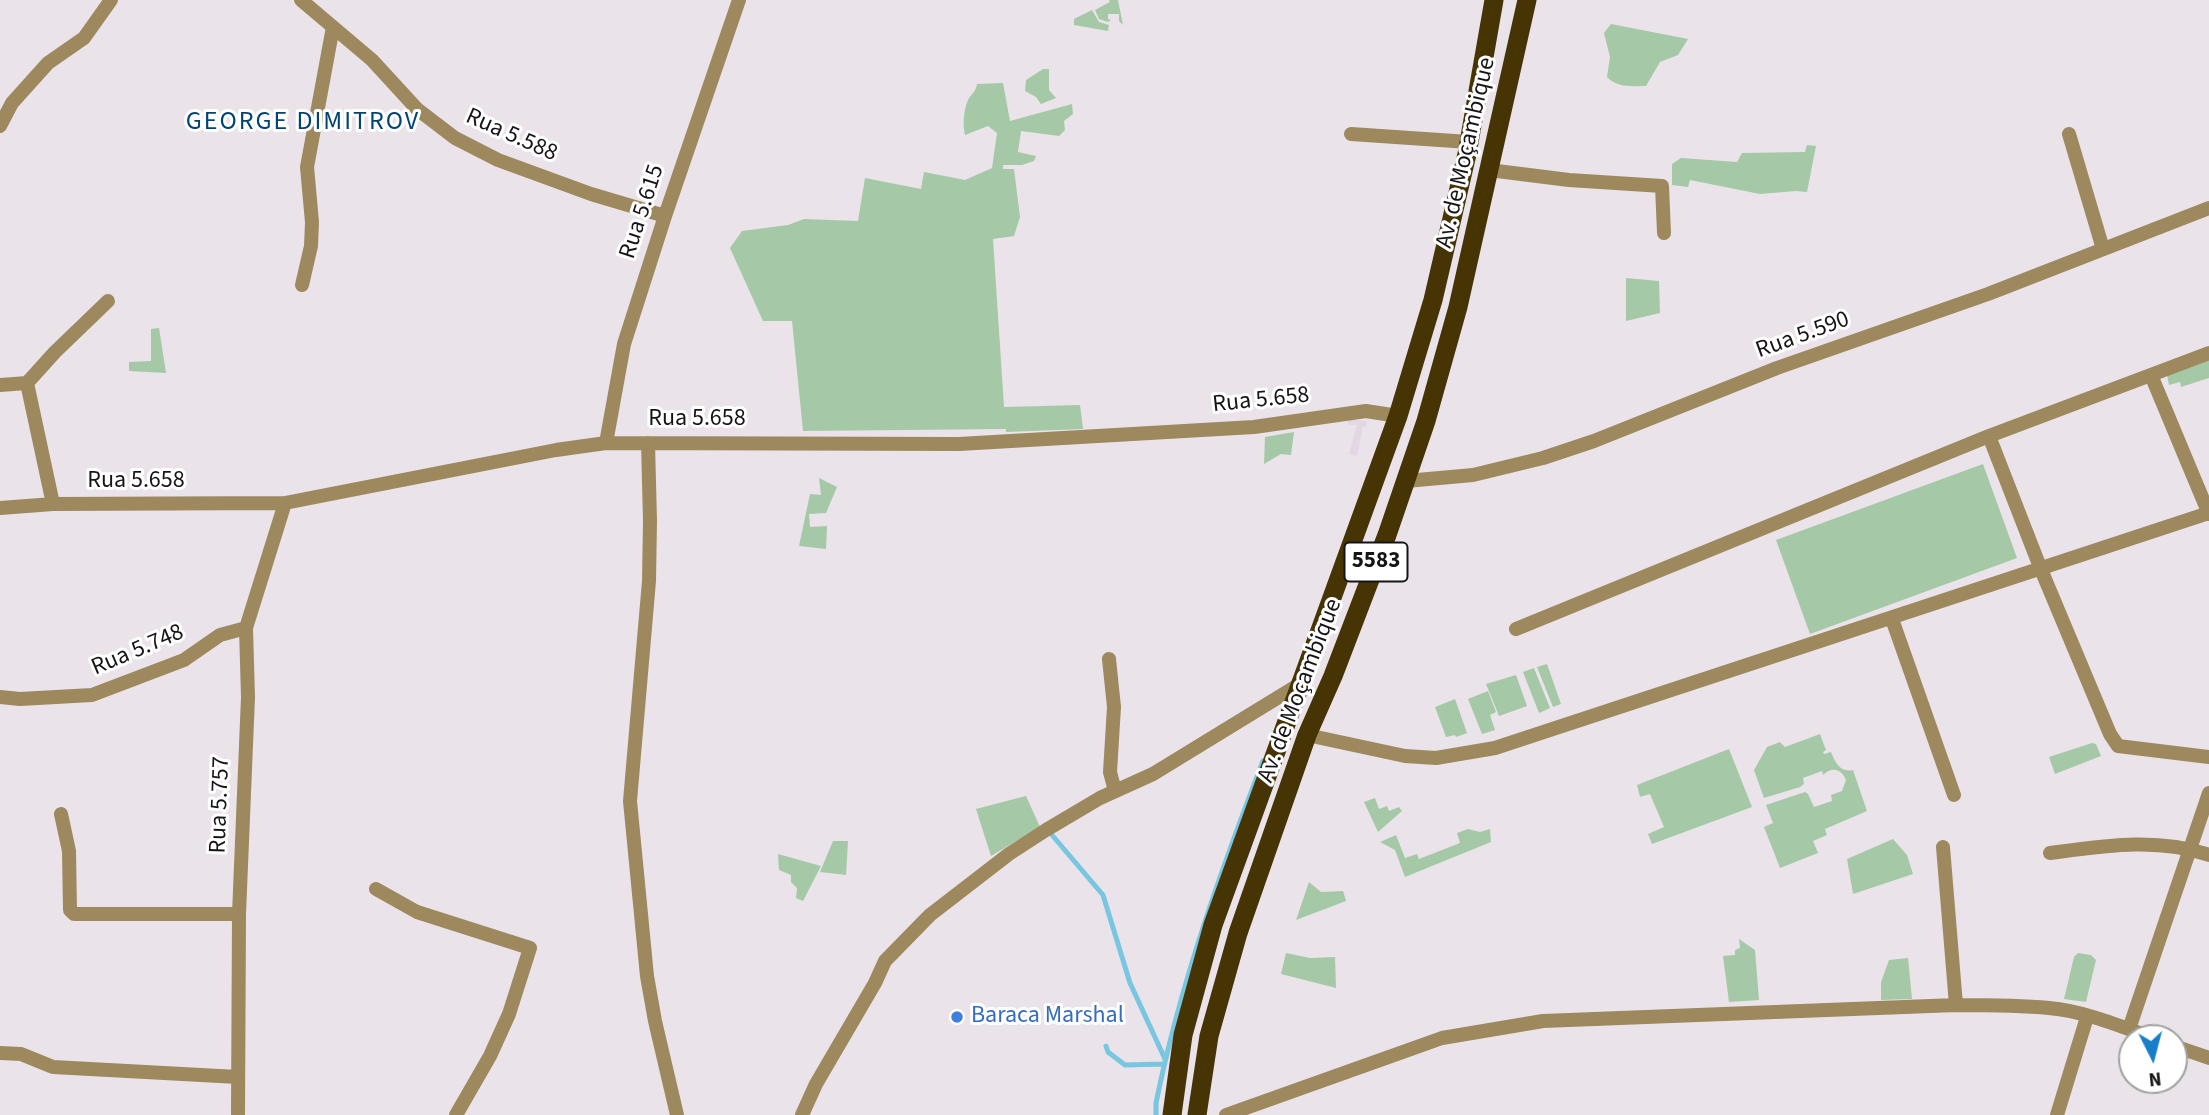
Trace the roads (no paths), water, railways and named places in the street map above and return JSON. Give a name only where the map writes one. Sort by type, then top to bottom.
[{"type":"highway","name":"Av. de Moçambique","points":[[1172,1115],[1184,1035],[1213,925],[1398,416],[1433,300],[1469,142],[1494,0]]},
{"type":"highway","name":"Av. de Moçambique","points":[[1197,1115],[1209,1036],[1238,933],[1307,735],[1333,676],[1426,421],[1458,307],[1527,0]]},
{"type":"street","points":[[0,126],[12,103],[48,64],[84,38],[111,0]]},
{"type":"street","name":"Rua 5.588","points":[[301,0],[372,60],[417,109],[456,138],[498,160],[591,194],[665,216]]},
{"type":"street","name":"Rua 5.615","points":[[606,443],[624,344],[739,0]]},
{"type":"street","points":[[302,285],[311,246],[312,222],[307,167],[333,27]]},
{"type":"street","points":[[1350,134],[1469,142]]},
{"type":"street","points":[[2068,134],[2103,249]]},
{"type":"street","points":[[1489,170],[1569,180],[1662,186],[1664,233]]},
{"type":"street","name":"Rua 5.590","points":[[1406,481],[1473,475],[1543,458],[1594,441],[1777,368],[1988,294],[2209,208]]},
{"type":"street","points":[[0,385],[27,383],[108,301]]},
{"type":"street","points":[[1516,629],[1989,436],[2209,353]]},
{"type":"street","points":[[1307,735],[1405,756],[1436,758],[1495,748],[1892,619],[2040,567],[2209,514],[2151,375]]},
{"type":"street","points":[[27,383],[53,504]]},
{"type":"street","name":"Rua 5.658","points":[[0,508],[53,504],[285,503],[556,450],[606,443],[959,444],[1254,426],[1366,411],[1398,416]]},
{"type":"street","points":[[1989,436],[2103,721],[2118,746],[2209,757]]},
{"type":"street","points":[[649,443],[649,582],[630,801],[647,976],[677,1115]]},
{"type":"street","name":"Rua 5.757","points":[[238,1115],[239,915],[248,696],[246,628],[285,503]]},
{"type":"street","points":[[1892,619],[1954,795]]},
{"type":"street","name":"Rua 5.748","points":[[0,697],[20,699],[92,695],[184,660],[220,635],[246,628]]},
{"type":"street","points":[[1109,659],[1114,707],[1110,772],[1115,791]]},
{"type":"street","points":[[802,1115],[816,1084],[885,961],[930,915],[1009,854],[1115,791],[1153,774],[1300,684]]},
{"type":"street","points":[[0,706],[20,699]]},
{"type":"street","points":[[2131,1024],[2209,793]]},
{"type":"street","points":[[61,814],[69,851],[70,910],[74,914],[239,915]]},
{"type":"street","points":[[2050,853],[2114,844],[2173,845],[2209,855]]},
{"type":"street","points":[[1943,847],[1956,1005]]},
{"type":"street","points":[[376,890],[417,912],[530,948],[509,1014],[490,1056],[456,1115]]},
{"type":"street","points":[[1226,1115],[1443,1038],[1543,1021],[1956,1005],[2051,1008],[2118,1026]]},
{"type":"street","points":[[2057,1115],[2087,1017]]},
{"type":"street","points":[[2188,1051],[2209,1058]]},
{"type":"street","points":[[0,1053],[21,1054],[53,1067],[238,1077]]},
{"type":"waterway","points":[[1156,1115],[1156,1103],[1166,1059],[1189,972],[1263,761]]},
{"type":"waterway","points":[[1052,835],[1103,895],[1130,983],[1165,1059]]},
{"type":"waterway","points":[[1106,1046],[1108,1052],[1125,1065],[1164,1064]]},
{"type":"place","name":"Baraca Marshal","points":[[957,1017]]},
{"type":"district","name":"GEORGE DIMITROV","points":[[303,123]]}]
